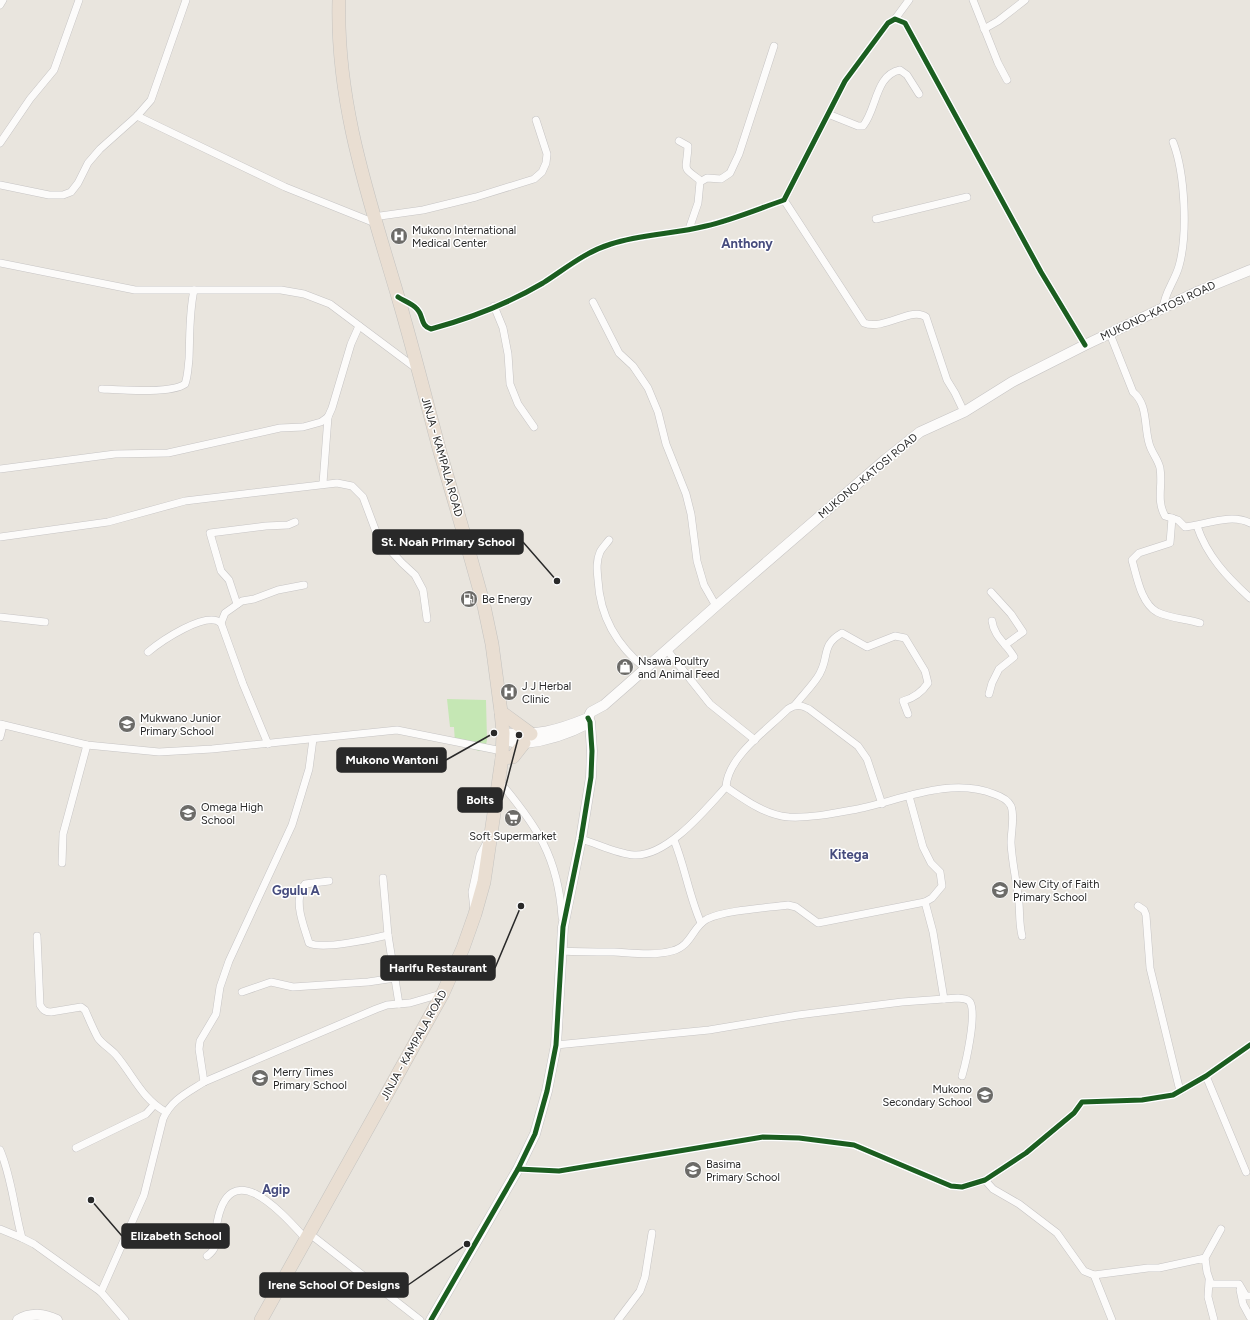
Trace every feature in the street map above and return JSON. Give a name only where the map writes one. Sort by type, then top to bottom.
[{"type":"highway","name":"JINJA - KAMPALA ROAD","points":[[261,1320],[443,994],[475,914],[484,882],[492,834],[502,746],[501,712],[492,644],[484,606],[398,297],[374,220],[349,124],[342,79],[338,31],[340,0]]},
{"type":"highway","points":[[501,712],[527,739],[519,752],[513,757],[502,746]]},
{"type":"main road","name":"MUKONO-KATOSI ROAD","points":[[502,746],[527,739],[564,734],[577,730],[716,606],[897,450],[920,432],[964,412],[1012,382],[1085,345],[1199,291],[1250,270]]},
{"type":"main road","points":[[431,1320],[518,1169],[535,1134],[547,1091],[556,1045],[563,927],[581,839],[591,777],[592,751],[590,717]]},
{"type":"main road","points":[[18,1320],[31,1315],[47,1314],[57,1320]]},
{"type":"street","points":[[0,5],[2,0]]},
{"type":"street","points":[[0,143],[30,99],[54,70],[79,0]]},
{"type":"street","points":[[0,185],[49,195],[63,195],[71,192],[78,184],[88,163],[100,149],[137,116],[150,100],[156,89],[186,0]]},
{"type":"street","points":[[398,297],[417,309],[426,328],[431,329],[446,325],[494,306],[542,283],[589,253],[610,244],[645,236],[707,226],[784,200],[845,80],[888,23],[895,19],[909,0]]},
{"type":"street","points":[[973,0],[1007,80]]},
{"type":"street","points":[[984,28],[998,21],[1026,0]]},
{"type":"street","points":[[895,19],[905,23],[1041,272],[1085,345]]},
{"type":"street","points":[[701,181],[707,178],[721,179],[730,173],[739,154],[774,46]]},
{"type":"street","points":[[828,114],[858,126],[863,126],[870,118],[883,80],[895,71],[900,70],[908,75],[919,94]]},
{"type":"street","points":[[137,116],[286,187],[374,220],[423,210],[525,183],[534,179],[542,172],[546,163],[546,154],[536,120]]},
{"type":"street","points":[[679,141],[688,146],[685,167],[687,171],[701,181]]},
{"type":"street","points":[[1163,309],[1164,300],[1174,281],[1183,248],[1183,211],[1180,162],[1173,142]]},
{"type":"street","points":[[689,229],[696,211],[701,181]]},
{"type":"street","points":[[876,219],[967,197]]},
{"type":"street","points":[[784,200],[864,323],[871,326],[880,325],[915,314],[922,314],[926,317],[947,380],[964,412]]},
{"type":"street","points":[[0,264],[118,288],[151,291],[280,290],[304,294],[330,304],[418,370]]},
{"type":"street","points":[[102,389],[167,388],[185,384],[187,379],[190,306],[194,290]]},
{"type":"street","points":[[593,302],[619,353],[633,366],[648,388],[658,412],[666,444],[686,494],[691,514],[697,561],[704,585],[716,606]]},
{"type":"street","points":[[494,306],[503,328],[508,354],[510,384],[518,404],[534,427]]},
{"type":"street","points":[[323,483],[328,417],[351,344],[359,326]]},
{"type":"street","points":[[1110,334],[1133,392],[1139,397],[1144,412],[1149,443],[1160,467],[1160,508],[1165,516],[1178,520],[1185,527],[1197,526],[1222,520],[1239,520],[1250,523]]},
{"type":"street","points":[[0,469],[115,454],[168,453],[280,428],[303,427],[321,422],[328,417]]},
{"type":"street","points":[[0,538],[108,522],[185,501],[230,494],[274,491],[323,483],[337,483],[352,486],[363,497],[378,537],[402,563],[415,574],[423,590],[427,619]]},
{"type":"street","points":[[1172,518],[1170,543],[1139,553],[1132,560],[1142,592],[1152,608],[1158,613],[1200,623]]},
{"type":"street","points":[[237,604],[229,580],[221,571],[210,533],[266,526],[288,525],[294,522]]},
{"type":"street","points":[[1197,526],[1206,550],[1232,582],[1250,598]]},
{"type":"street","points":[[609,540],[600,552],[596,564],[601,605],[606,621],[620,644],[634,660],[646,669]]},
{"type":"street","points":[[221,623],[226,614],[237,604],[278,590],[304,585]]},
{"type":"street","points":[[991,592],[1011,614],[1023,632],[1006,644]]},
{"type":"street","points":[[0,617],[45,622]]},
{"type":"street","points":[[148,652],[164,639],[185,628],[208,620],[216,620],[221,623],[243,684],[268,744]]},
{"type":"street","points":[[989,694],[992,683],[999,670],[1014,657],[1006,644],[999,639],[993,628],[992,621]]},
{"type":"street","points":[[581,839],[635,855],[644,854],[674,840],[704,812],[726,787],[729,770],[739,756],[788,708],[795,705],[818,677],[825,664],[827,647],[833,638],[842,632],[867,646],[895,636],[905,638],[925,671],[928,683],[924,690],[904,701],[908,714]]},
{"type":"street","points":[[667,650],[710,704],[755,740]]},
{"type":"street","points":[[795,705],[809,709],[858,746],[867,759],[882,804]]},
{"type":"street","points":[[0,737],[1,725],[87,745],[160,752],[268,744],[398,730],[502,746]]},
{"type":"street","points":[[204,1082],[199,1049],[200,1041],[216,1014],[220,987],[229,961],[292,825],[310,769],[313,739]]},
{"type":"street","points":[[62,863],[63,834],[87,745]]},
{"type":"street","points":[[499,781],[530,819],[542,838],[554,865],[558,881],[563,927]]},
{"type":"street","points":[[726,787],[753,805],[766,811],[787,816],[811,817],[882,804],[909,796],[948,788],[972,788],[990,792],[1006,800],[1011,806],[1011,842],[1022,936]]},
{"type":"street","points":[[562,951],[654,954],[671,951],[680,948],[689,941],[701,923],[712,918],[728,914],[788,905],[796,907],[818,923],[925,902],[932,898],[942,886],[940,872],[931,863],[923,847],[909,796]]},
{"type":"street","points":[[674,840],[681,856],[694,908],[701,923]]},
{"type":"street","points":[[383,878],[388,936],[399,1004]]},
{"type":"street","points":[[329,881],[305,884],[302,888],[300,914],[309,943],[314,946],[388,936]]},
{"type":"street","points":[[925,902],[932,926],[944,999]]},
{"type":"street","points":[[1138,906],[1144,910],[1146,915],[1150,968],[1180,1091]]},
{"type":"street","points":[[37,936],[40,1005],[42,1009],[46,1012],[51,1012],[81,1007],[99,1039],[115,1053],[130,1072],[144,1095],[154,1105],[166,1112]]},
{"type":"street","points":[[242,992],[271,982],[293,987],[368,982],[395,978]]},
{"type":"street","points":[[101,1292],[144,1195],[168,1108],[182,1096],[204,1082],[376,1009],[443,994]]},
{"type":"street","points":[[556,1045],[709,1030],[798,1014],[908,1001],[966,999],[970,1003],[972,1011],[970,1041],[962,1076]]},
{"type":"street","points":[[518,1169],[558,1171],[763,1137],[794,1137],[860,1147],[956,1187],[985,1180],[1026,1153],[1074,1113],[1082,1102],[1142,1100],[1173,1095],[1206,1076],[1250,1045]]},
{"type":"street","points":[[1206,1076],[1246,1172]]},
{"type":"street","points":[[76,1148],[146,1114],[154,1105]]},
{"type":"street","points":[[0,1150],[6,1164],[16,1216],[22,1238]]},
{"type":"street","points":[[985,1180],[993,1189],[1019,1204],[1057,1233],[1084,1271],[1094,1275],[1159,1268],[1205,1258]]},
{"type":"street","points":[[207,1256],[213,1252],[216,1246],[219,1214],[226,1200],[234,1191],[243,1189],[254,1192],[270,1203],[308,1236],[420,1320]]},
{"type":"street","points":[[0,1229],[22,1238],[101,1292],[125,1320]]},
{"type":"street","points":[[1214,1320],[1208,1297],[1209,1281],[1205,1258],[1221,1229]]},
{"type":"street","points":[[619,1320],[640,1291],[645,1276],[652,1233]]},
{"type":"street","points":[[1094,1275],[1112,1320]]},
{"type":"street","points":[[1209,1281],[1211,1284],[1239,1284]]},
{"type":"street","points":[[1239,1284],[1246,1296],[1250,1296]]},
{"type":"street","points":[[1239,1284],[1243,1304],[1250,1317]]},
{"type":"green space","points":[[447,699],[486,700],[487,740],[485,749],[479,751],[455,743],[454,727],[450,727]]},
{"type":"cycle path","points":[[398,297],[415,307],[419,312],[425,326],[431,329],[502,304],[543,283],[584,256],[602,247],[635,238],[716,224],[784,200],[845,81],[888,23],[895,19],[905,23],[1041,272],[1085,345]]},
{"type":"cycle path","points":[[431,1320],[518,1169],[535,1134],[547,1091],[556,1045],[563,927],[581,839],[591,777],[592,751],[590,722],[588,718]]},
{"type":"cycle path","points":[[518,1169],[559,1171],[763,1137],[799,1138],[854,1145],[951,1186],[962,1187],[985,1180],[1026,1153],[1074,1113],[1082,1102],[1142,1100],[1173,1095],[1206,1076],[1250,1045]]},
{"type":"place","name":"Mukono International Medical Center","points":[[399,236]]},
{"type":"place","name":"St. Noah Primary School","points":[[557,581]]},
{"type":"place","name":"Be Energy","points":[[469,599]]},
{"type":"place","name":"Nsawa Poultry and Animal Feed","points":[[625,667]]},
{"type":"place","name":"J J Herbal Clinic","points":[[509,692]]},
{"type":"place","name":"Mukwano Junior Primary School","points":[[127,724]]},
{"type":"place","name":"Mukono Wantoni","points":[[494,733]]},
{"type":"place","name":"Bolts","points":[[519,735]]},
{"type":"place","name":"Omega High School","points":[[188,813]]},
{"type":"place","name":"Soft Supermarket","points":[[513,818]]},
{"type":"place","name":"New City of Faith Primary School","points":[[1000,890]]},
{"type":"place","name":"Harifu Restaurant","points":[[521,906]]},
{"type":"place","name":"Merry Times Primary School","points":[[260,1078]]},
{"type":"place","name":"Mukono Secondary School","points":[[985,1095]]},
{"type":"place","name":"Basima Primary School","points":[[693,1170]]},
{"type":"place","name":"Elizabeth School","points":[[91,1200]]},
{"type":"place","name":"Irene School Of Designs","points":[[467,1244]]},
{"type":"district","name":"Anthony","points":[[747,243]]},
{"type":"district","name":"Kitega","points":[[849,854]]},
{"type":"district","name":"Ggulu A","points":[[296,890]]},
{"type":"district","name":"Agip","points":[[276,1189]]}]
